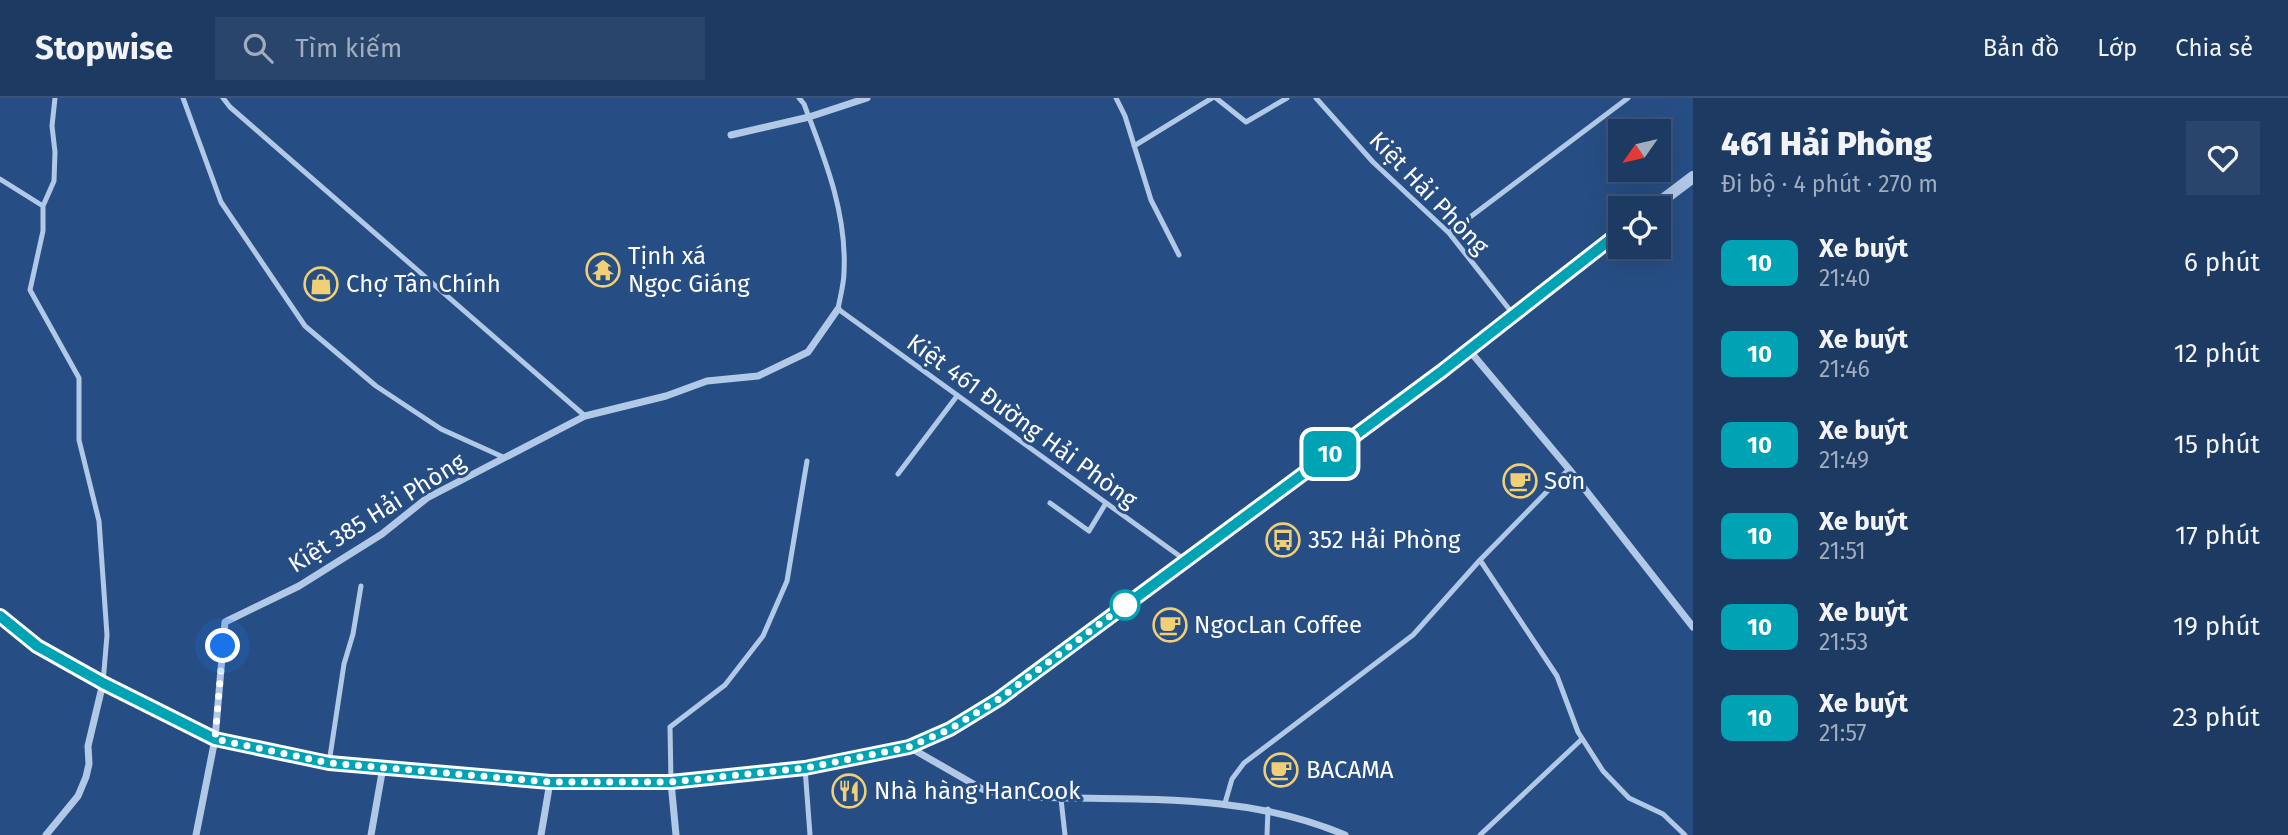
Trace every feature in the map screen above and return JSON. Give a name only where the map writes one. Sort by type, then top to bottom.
[{"type":"street","points":[[731,135],[809,117],[867,98]]},
{"type":"street","points":[[1668,196],[1693,177]]},
{"type":"street","points":[[0,616],[37,646],[103,683],[215,739],[329,763],[550,782],[671,782],[805,768],[909,747],[950,729],[999,699],[1468,350],[1608,241]]},
{"type":"street","name":"Kiệt 385 Hải Phòng","points":[[215,739],[225,622],[299,586],[382,534],[428,498],[585,416],[666,396],[707,381],[758,376],[808,352],[838,309]]},
{"type":"street","points":[[1468,350],[1569,469],[1693,626]]},
{"type":"street","points":[[46,835],[78,796],[86,777],[89,764],[88,746],[103,683]]},
{"type":"street","points":[[196,835],[215,739]]},
{"type":"street","points":[[909,747],[982,789],[1008,796],[1225,803],[1268,809],[1346,835]]},
{"type":"street","points":[[371,835],[383,766]]},
{"type":"street","points":[[541,835],[550,782]]},
{"type":"street","points":[[671,782],[676,835]]},
{"type":"lane","points":[[55,98],[52,126],[54,181],[43,206],[43,231],[30,290],[79,378],[79,440],[99,520],[107,635],[103,683]]},
{"type":"lane","points":[[183,98],[221,202],[305,326],[376,386],[440,429],[503,457]]},
{"type":"lane","points":[[223,98],[230,107],[585,416]]},
{"type":"lane","points":[[799,98],[830,171],[839,209],[844,272],[838,309]]},
{"type":"lane","points":[[1116,98],[1125,116],[1151,200],[1178,255]]},
{"type":"lane","points":[[1134,146],[1214,98],[1246,122],[1287,98]]},
{"type":"lane","name":"Kiệt Hải Phòng","points":[[1316,98],[1373,162],[1449,233],[1513,314]]},
{"type":"lane","points":[[1449,233],[1628,98]]},
{"type":"lane","points":[[0,178],[43,206]]},
{"type":"lane","name":"Kiệt 461 Đường Hải Phòng","points":[[838,309],[1185,560]]},
{"type":"lane","points":[[898,474],[957,396]]},
{"type":"lane","points":[[671,782],[670,727],[724,685],[763,636],[787,581],[807,461]]},
{"type":"lane","points":[[1225,803],[1232,779],[1244,763],[1413,635],[1480,560],[1569,469]]},
{"type":"lane","points":[[1050,503],[1089,531],[1106,503]]},
{"type":"lane","points":[[1480,560],[1557,676],[1582,739],[1603,771],[1629,798],[1662,814],[1685,835]]},
{"type":"lane","points":[[329,763],[344,664],[353,634],[361,586]]},
{"type":"lane","points":[[1480,835],[1582,739]]},
{"type":"lane","points":[[805,768],[810,835]]},
{"type":"lane","points":[[1061,799],[1065,835]]},
{"type":"lane","points":[[1267,835],[1268,809]]},
{"type":"bus line","name":"10","points":[[0,616],[37,646],[103,683],[215,739],[329,763],[550,782],[671,782],[805,768],[909,747],[950,729],[999,699],[1442,371],[1608,241]]},
{"type":"place","name":"Tịnh xá Ngọc Giáng","points":[[603,270]]},
{"type":"place","name":"Chợ Tân Chính","points":[[321,284]]},
{"type":"place","name":"Sơn","points":[[1520,481]]},
{"type":"place","name":"352 Hải Phòng","points":[[1283,540]]},
{"type":"place","name":"NgocLan Coffee","points":[[1170,625]]},
{"type":"place","name":"BACAMA","points":[[1281,770]]},
{"type":"place","name":"Nhà hàng HanCook","points":[[849,791]]},
{"type":"route","points":[[223,646],[215,739],[329,763],[550,782],[671,782],[805,768],[909,747],[950,729],[999,699],[1125,605]]}]
